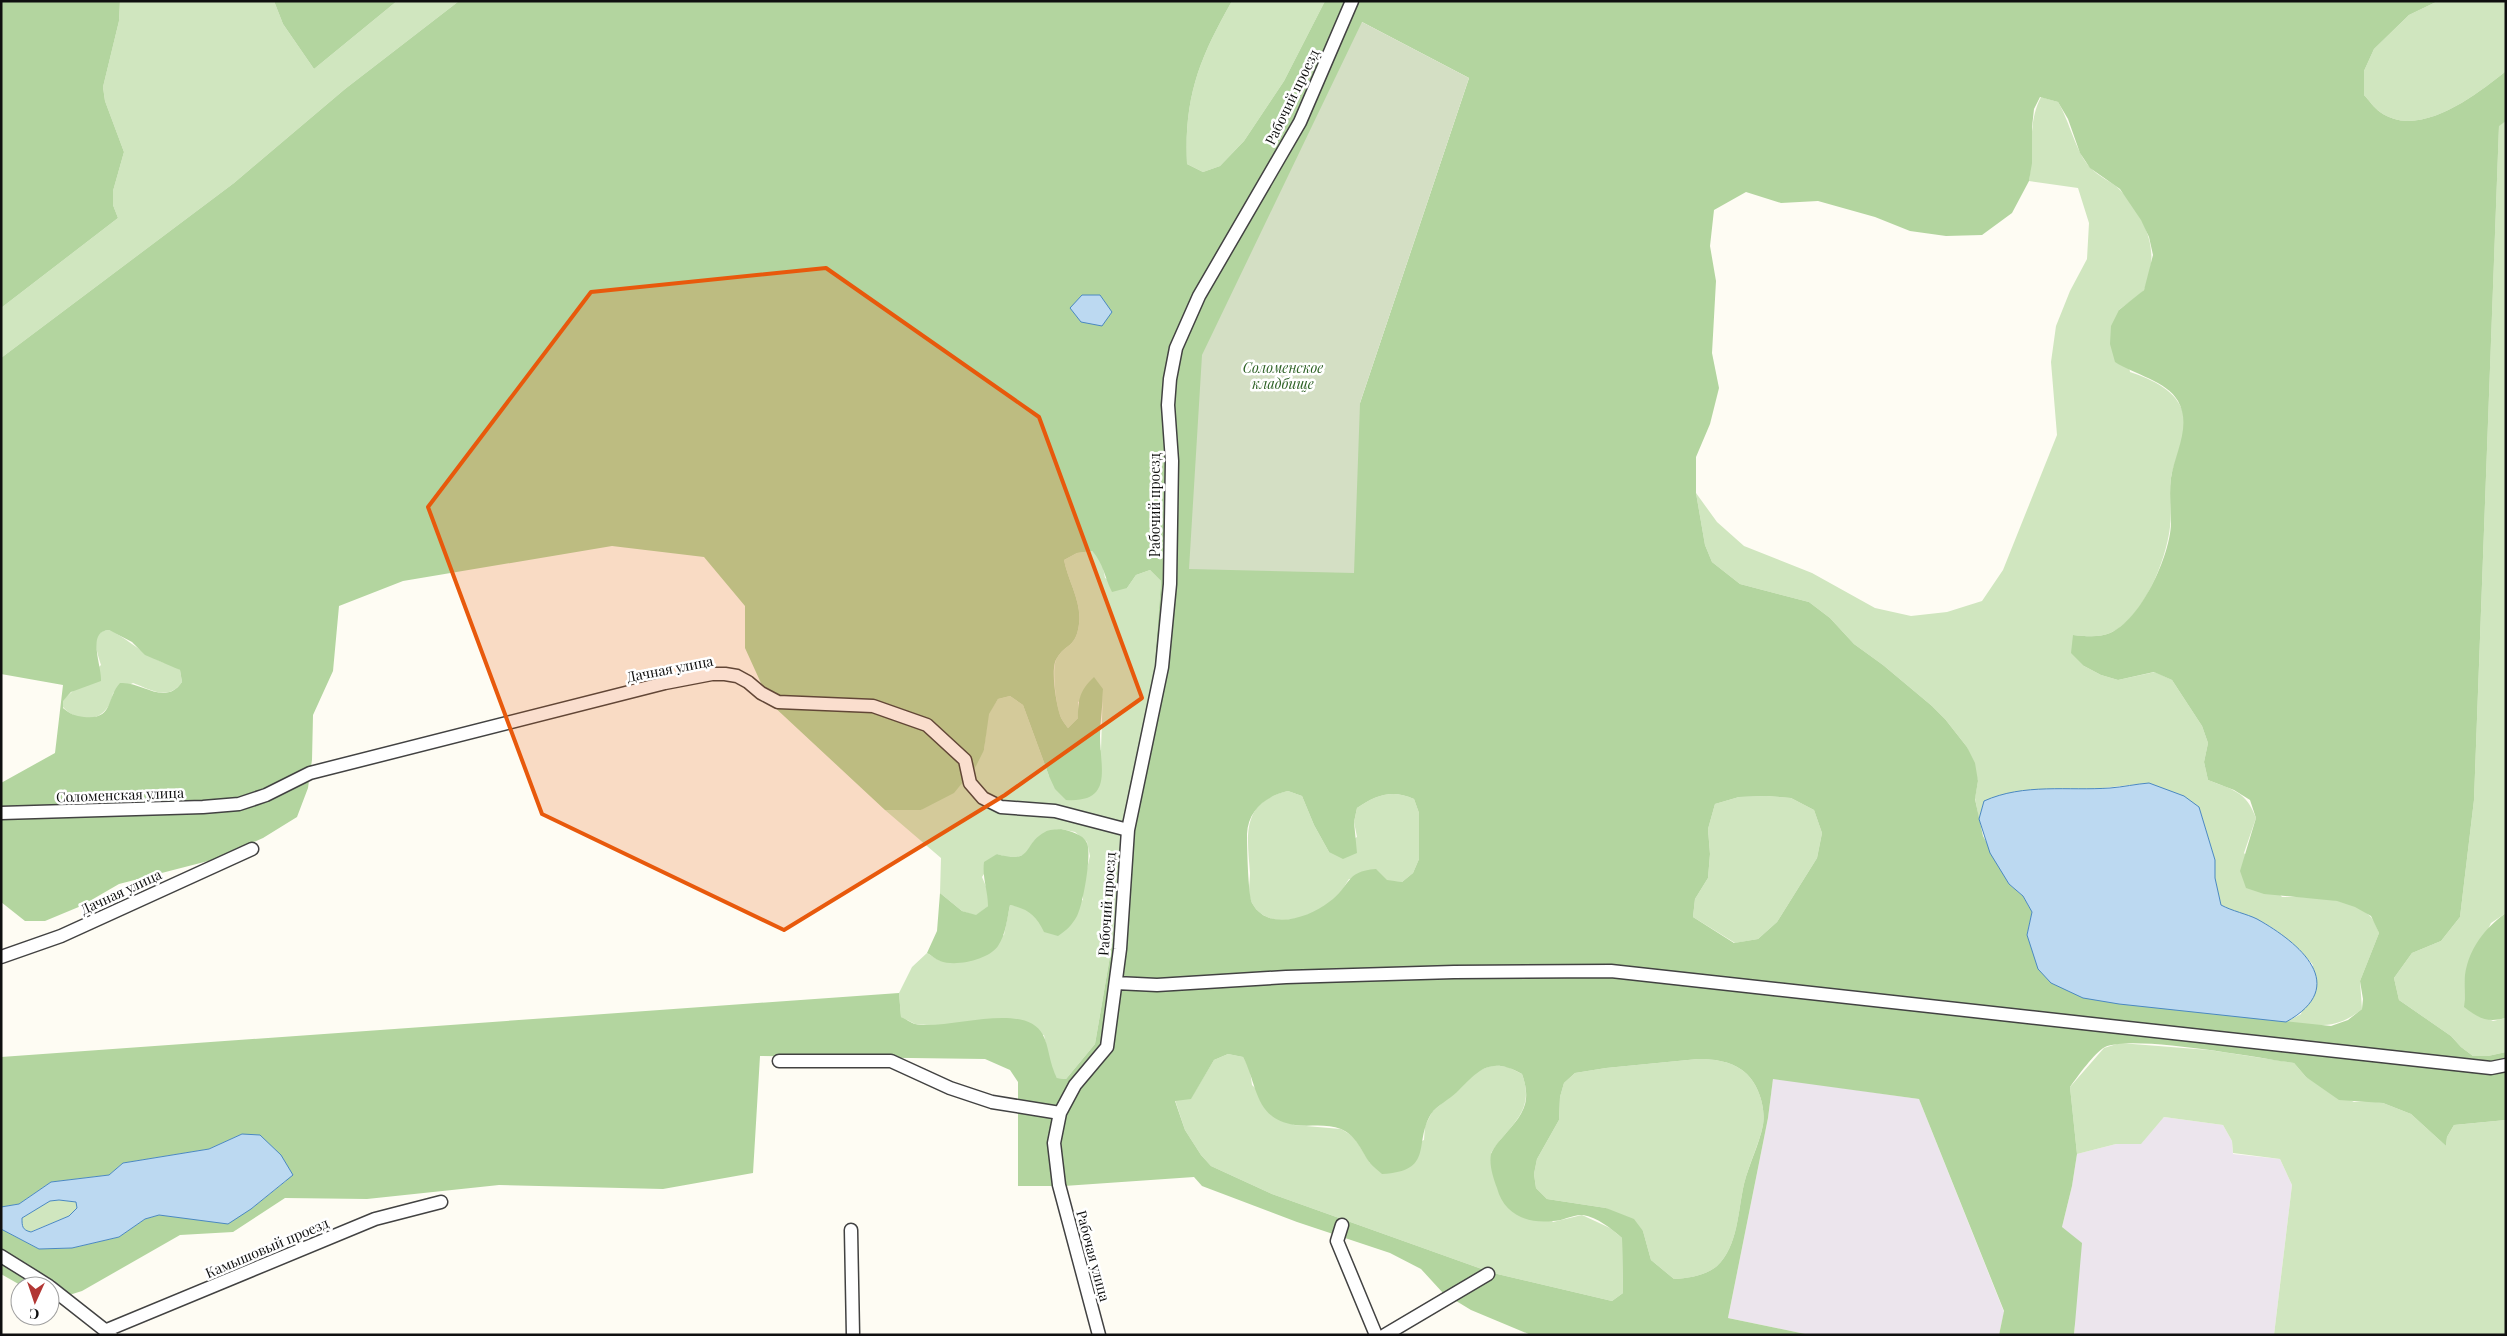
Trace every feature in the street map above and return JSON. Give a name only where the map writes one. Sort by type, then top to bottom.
[{"type":"street","name":"Рабочий проезд","points":[[1107,1047],[1116,983],[1128,830],[1162,667],[1170,584],[1172,461],[1168,404],[1176,348],[1199,296],[1300,122],[1352,1]]},
{"type":"street","name":"Дачная улица","points":[[238,804],[266,795],[310,773],[664,683],[712,674],[725,674],[748,682],[761,693],[778,702],[873,706],[927,725],[965,760],[970,783],[982,798],[1001,807],[1055,810],[1128,830]]},
{"type":"street","name":"Соломенская улица","points":[[1,813],[203,807],[238,804]]},
{"type":"street","name":"Дачная улица","points":[[1,957],[61,936],[252,849]]},
{"type":"street","points":[[1116,983],[1157,985],[1286,977],[1454,972],[1611,972],[2045,1018],[2364,1055],[2491,1068],[2506,1065]]},
{"type":"street","name":"Рабочая улица","points":[[1099,1335],[1058,1185],[1054,1143],[1060,1113],[1075,1084],[1107,1047]]},
{"type":"street","points":[[779,1061],[891,1061],[950,1088],[992,1102],[1060,1113]]},
{"type":"street","name":"Камышовый проезд","points":[[109,1333],[375,1219],[441,1202]]},
{"type":"street","points":[[1342,1225],[1337,1241],[1376,1335]]},
{"type":"street","points":[[851,1230],[853,1335]]},
{"type":"street","points":[[1,1256],[33,1276]]},
{"type":"street","points":[[1385,1335],[1488,1274]]},
{"type":"street","points":[[60,1295],[109,1333]]},
{"type":"highlighted area","points":[[826,268],[1039,417],[1142,698],[1005,795],[784,930],[542,814],[428,507],[591,292]]},
{"type":"shaded area","points":[[1773,1078],[1919,1099],[2004,1312],[1999,1335],[1810,1335],[1728,1318],[1768,1118]]},
{"type":"shaded area","points":[[2164,1117],[2223,1125],[2232,1141],[2233,1154],[2280,1159],[2292,1185],[2274,1335],[2074,1335],[2075,1328],[2062,1227],[2072,1186],[2077,1154],[2116,1144],[2140,1144]]},
{"type":"green space","points":[[1,1],[120,1],[119,21],[103,87],[105,101],[124,152],[113,191],[113,205],[118,218],[1,308]]},
{"type":"green space","points":[[120,1],[274,1],[283,24],[314,69],[397,1],[459,1],[345,89],[234,183],[1,358],[1,308],[118,218],[113,205],[113,191],[124,152],[105,101],[103,87],[119,21]]},
{"type":"green space","points":[[274,1],[397,1],[314,69],[283,24]]},
{"type":"green space","points":[[459,1],[1232,1],[1202,60],[1191,98],[1188,118],[1187,164],[1203,172],[1220,166],[1244,141],[1284,81],[1325,1],[2438,1],[2409,15],[2374,49],[2364,71],[2364,95],[2380,112],[2395,119],[2412,121],[2429,118],[2463,102],[2506,71],[2506,121],[2499,126],[2474,800],[2460,917],[2441,941],[2412,953],[2394,978],[2399,1000],[2451,1036],[2473,1056],[2488,1056],[2506,1052],[2506,1120],[2454,1125],[2447,1137],[2446,1146],[2411,1114],[2383,1103],[2339,1100],[2306,1077],[2294,1063],[2168,1045],[2141,1043],[2105,1047],[2091,1059],[2070,1087],[2077,1154],[2072,1186],[2062,1227],[2082,1243],[2074,1335],[1999,1335],[2004,1311],[1919,1099],[1773,1079],[1768,1118],[1728,1318],[1810,1335],[1531,1335],[1471,1310],[1443,1293],[1421,1269],[1390,1253],[1297,1222],[1202,1186],[1194,1177],[1064,1186],[1018,1186],[1018,1082],[1010,1070],[985,1059],[760,1056],[753,1173],[663,1189],[499,1185],[367,1199],[285,1198],[233,1232],[180,1235],[82,1291],[60,1298],[60,1276],[10,1276],[10,1279],[1,1274],[1,1229],[39,1249],[72,1248],[119,1237],[145,1219],[159,1215],[193,1219],[251,1209],[286,1181],[242,1134],[209,1149],[123,1163],[109,1175],[51,1182],[19,1204],[1,1207],[1,1057],[899,993],[901,1017],[915,1024],[946,1024],[1003,1018],[1020,1020],[1034,1025],[1045,1039],[1057,1078],[1066,1079],[1095,1044],[1115,927],[1119,849],[1129,787],[1153,687],[1161,581],[1150,570],[1136,575],[1127,588],[1112,592],[1101,565],[1092,551],[1077,553],[1064,560],[1077,600],[1079,624],[1076,637],[1057,658],[1054,669],[1054,685],[1058,709],[1061,718],[1068,728],[1078,718],[1081,695],[1089,682],[1094,677],[1103,689],[1100,736],[1101,781],[1098,790],[1092,796],[1066,800],[1055,789],[1023,705],[1010,696],[998,699],[989,714],[984,750],[976,766],[954,793],[921,810],[885,810],[770,703],[745,648],[745,606],[704,557],[612,546],[403,581],[339,606],[333,671],[313,715],[312,760],[308,788],[297,817],[263,838],[212,860],[119,884],[81,906],[45,921],[25,921],[1,902],[1,783],[55,753],[63,685],[1,674],[1,358],[234,183],[345,89]],"holes":[[[1362,22],[1469,78],[1360,403]],[[2040,97],[2058,102],[2068,119],[2080,153],[2090,168],[2120,189],[2141,220],[2149,237],[2153,255],[2144,290],[2119,310],[2111,326],[2110,344],[2115,362],[2158,383],[2173,394],[2182,410],[2183,420],[2181,439],[2171,478],[2171,524],[2169,537],[2152,586],[2132,615],[2121,626],[2110,633],[2101,636],[2073,635],[2071,653],[2084,666],[2101,675],[2118,680],[2154,672],[2172,680],[2202,726],[2208,743],[2204,762],[2208,780],[2234,790],[2250,800],[2256,818],[2240,871],[2246,888],[2264,894],[2337,901],[2355,907],[2371,916],[2379,933],[2360,981],[2363,999],[2362,1009],[2348,1020],[2331,1026],[2266,1019],[2027,935],[2032,912],[2023,896],[2009,884],[1983,836],[1975,799],[1978,781],[1975,763],[1967,747],[1945,719],[1883,665],[1854,644],[1830,618],[1809,602],[1740,584],[1712,562],[1705,545],[1696,493],[1696,457],[1710,424],[1719,388],[1712,353],[1716,281],[1710,246],[1714,210],[1746,192],[1781,203],[1818,201],[1875,217],[1910,231],[1946,236],[1982,235],[2012,213],[2029,181],[2032,163],[2034,109]],[[109,630],[132,642],[145,655],[180,670],[182,682],[175,689],[161,693],[128,683],[120,683],[105,712],[94,717],[84,717],[70,713],[63,708],[63,701],[71,692],[101,681],[97,643],[98,636],[102,632]],[[1288,791],[1302,796],[1314,825],[1329,852],[1343,859],[1357,853],[1354,822],[1357,808],[1384,795],[1398,794],[1414,799],[1419,813],[1419,859],[1413,873],[1402,882],[1387,880],[1376,869],[1358,873],[1329,902],[1300,917],[1278,920],[1259,912],[1252,903],[1251,898],[1248,870],[1248,825],[1260,805],[1272,796]],[[1766,796],[1791,798],[1814,810],[1822,833],[1817,858],[1777,922],[1758,939],[1734,943],[1693,917],[1695,899],[1708,878],[1710,854],[1708,829],[1715,804],[1739,797]],[[1228,1054],[1243,1057],[1259,1099],[1272,1116],[1282,1122],[1295,1125],[1330,1126],[1341,1129],[1355,1140],[1370,1163],[1382,1174],[1399,1172],[1409,1168],[1416,1162],[1431,1114],[1472,1077],[1493,1066],[1501,1066],[1522,1074],[1526,1102],[1520,1116],[1491,1154],[1492,1171],[1500,1197],[1511,1211],[1525,1219],[1543,1222],[1583,1215],[1599,1221],[1614,1231],[1622,1238],[1623,1293],[1612,1301],[1493,1273],[1272,1194],[1211,1166],[1201,1155],[1185,1130],[1175,1101],[1191,1099],[1214,1060]],[[1698,1059],[1721,1061],[1732,1064],[1748,1075],[1760,1095],[1764,1118],[1763,1125],[1744,1184],[1733,1239],[1724,1258],[1717,1266],[1707,1272],[1696,1276],[1674,1279],[1651,1260],[1643,1231],[1634,1219],[1606,1208],[1547,1199],[1536,1188],[1534,1174],[1537,1159],[1559,1120],[1560,1097],[1564,1083],[1575,1073]]]},
{"type":"green space","points":[[1232,1],[1325,1],[1284,81],[1244,141],[1220,166],[1203,172],[1187,164],[1188,118],[1191,98],[1202,60]]},
{"type":"green space","points":[[2438,1],[2506,1],[2506,71],[2463,102],[2446,111],[2429,118],[2412,121],[2395,119],[2380,112],[2364,95],[2364,71],[2374,49],[2409,15]]},
{"type":"green space","name":"Соломенское кладбище","points":[[1362,22],[1469,78],[1360,403],[1354,573],[1189,569],[1202,355]]},
{"type":"green space","points":[[2041,97],[2058,102],[2085,161],[2097,174],[2113,184],[2128,199],[2146,230],[2151,254],[2151,266],[2147,282],[2141,294],[2119,310],[2130,372],[2163,387],[2170,393],[2181,406],[2185,421],[2183,437],[2171,478],[2171,521],[2168,541],[2151,588],[2133,615],[2122,626],[2101,636],[2073,635],[2084,666],[2101,675],[2118,680],[2155,672],[2172,680],[2202,726],[2208,743],[2204,762],[2208,780],[2238,793],[2248,802],[2256,818],[2244,853],[2282,897],[2340,901],[2361,909],[2373,920],[2379,933],[2360,981],[2362,1009],[2353,1016],[2335,1023],[2308,1025],[2286,1022],[2301,1014],[2313,965],[2294,945],[2270,926],[2221,905],[2215,878],[2215,860],[2199,807],[2149,783],[1984,801],[1979,819],[1975,798],[1978,781],[1967,747],[1932,706],[1883,665],[1854,644],[1830,618],[1809,602],[1740,584],[1712,562],[1705,545],[1696,493],[1717,522],[1744,546],[1812,573],[1875,608],[1911,616],[1947,612],[1982,601],[2003,570],[2057,435],[2051,362],[2056,326],[2070,291],[2087,259],[2089,223],[2078,188],[2029,181],[2032,128]]},
{"type":"green space","points":[[2506,121],[2506,913],[2491,923],[2465,977],[2464,1006],[2493,1021],[2506,1018],[2506,1052],[2488,1056],[2473,1056],[2451,1036],[2399,1000],[2394,978],[2412,953],[2441,941],[2460,917],[2474,800],[2499,125]]},
{"type":"green space","points":[[1092,551],[1102,562],[1105,578],[1127,588],[1136,575],[1150,570],[1161,581],[1153,687],[1129,787],[1119,849],[1115,927],[1095,1044],[1066,1079],[1057,1078],[1050,1065],[1044,1035],[915,1024],[901,1017],[899,993],[912,967],[927,953],[940,961],[1004,935],[1010,905],[1025,908],[1037,918],[1083,900],[1083,885],[1090,856],[1087,842],[1075,832],[1061,829],[1034,841],[1026,854],[1012,859],[997,854],[982,877],[988,891],[988,906],[976,916],[962,911],[940,893],[941,858],[885,810],[921,810],[984,750],[988,714],[998,699],[1010,696],[1023,705],[1049,776],[1101,750],[1103,689],[1078,702],[1078,718],[1068,728],[1058,710],[1054,677],[1057,658],[1076,637],[1079,624],[1077,600],[1064,560],[1077,553]]},
{"type":"green space","points":[[109,630],[155,659],[180,670],[182,682],[177,688],[165,693],[152,691],[133,683],[113,693],[106,709],[100,715],[93,718],[78,717],[63,707],[62,701],[101,665],[96,648],[97,638],[103,631]]},
{"type":"green space","points":[[1288,791],[1302,796],[1314,825],[1329,852],[1357,837],[1354,822],[1357,808],[1364,803],[1391,794],[1414,799],[1419,813],[1419,859],[1413,873],[1402,882],[1349,879],[1341,892],[1322,908],[1296,918],[1283,920],[1271,918],[1260,913],[1252,903],[1249,888],[1248,833],[1250,822],[1255,811],[1262,803],[1273,796]]},
{"type":"green space","points":[[1766,796],[1791,798],[1814,810],[1822,833],[1817,858],[1777,922],[1758,939],[1735,943],[1693,917],[1695,899],[1708,878],[1710,854],[1708,829],[1715,804],[1739,797]]},
{"type":"green space","points":[[1061,829],[1083,837],[1088,849],[1088,868],[1082,902],[1077,916],[1067,929],[1058,936],[1044,932],[1038,921],[1031,914],[1010,905],[1001,941],[987,955],[963,963],[947,963],[927,953],[937,931],[940,893],[962,911],[976,915],[988,906],[984,862],[997,854],[1009,857],[1022,855],[1045,832]]},
{"type":"green space","points":[[2506,913],[2506,1018],[2488,1020],[2478,1017],[2464,1007],[2465,975],[2470,956],[2479,939],[2491,925]]},
{"type":"green space","points":[[2120,1043],[2209,1050],[2294,1063],[2306,1077],[2354,1102],[2383,1103],[2411,1114],[2446,1146],[2447,1137],[2454,1125],[2506,1120],[2506,1335],[2274,1335],[2292,1185],[2280,1159],[2233,1153],[2232,1141],[2223,1125],[2164,1117],[2141,1144],[2116,1144],[2077,1154],[2070,1087],[2104,1048]]},
{"type":"green space","points":[[1228,1054],[1243,1057],[1250,1070],[1252,1085],[1294,1125],[1341,1129],[1354,1137],[1370,1163],[1424,1140],[1425,1126],[1432,1112],[1478,1071],[1493,1065],[1508,1067],[1522,1074],[1526,1098],[1523,1108],[1519,1117],[1491,1153],[1553,1222],[1582,1215],[1610,1228],[1622,1238],[1623,1293],[1612,1301],[1493,1273],[1272,1194],[1211,1166],[1201,1155],[1185,1130],[1175,1100],[1191,1098],[1214,1060]]},
{"type":"green space","points":[[1698,1059],[1727,1063],[1748,1075],[1760,1095],[1764,1118],[1744,1184],[1733,1239],[1724,1258],[1717,1266],[1707,1272],[1691,1277],[1674,1279],[1651,1260],[1643,1231],[1606,1208],[1547,1199],[1536,1188],[1534,1174],[1537,1159],[1559,1120],[1560,1097],[1564,1083],[1575,1073]]},
{"type":"green space","points":[[50,1201],[76,1202],[77,1208],[69,1216],[30,1232],[24,1229],[22,1218]]},
{"type":"water","points":[[1082,295],[1100,295],[1112,312],[1102,326],[1081,322],[1070,308]]},
{"type":"water","points":[[2149,783],[2184,796],[2199,807],[2215,860],[2215,878],[2221,905],[2257,919],[2273,929],[2289,940],[2312,966],[2317,980],[2315,994],[2305,1008],[2286,1022],[2119,1004],[2083,998],[2051,983],[2038,969],[2027,935],[2032,912],[2023,896],[2009,884],[1990,853],[1979,819],[1984,801],[1999,795],[2030,790],[2094,789]]},
{"type":"water","points":[[242,1134],[260,1135],[281,1155],[293,1175],[251,1209],[228,1224],[159,1215],[145,1219],[119,1237],[72,1248],[39,1249],[1,1229],[1,1207],[19,1204],[51,1182],[109,1175],[123,1163],[209,1149]],"holes":[[[50,1201],[76,1202],[77,1208],[69,1216],[31,1232],[23,1227],[22,1218]]]}]
